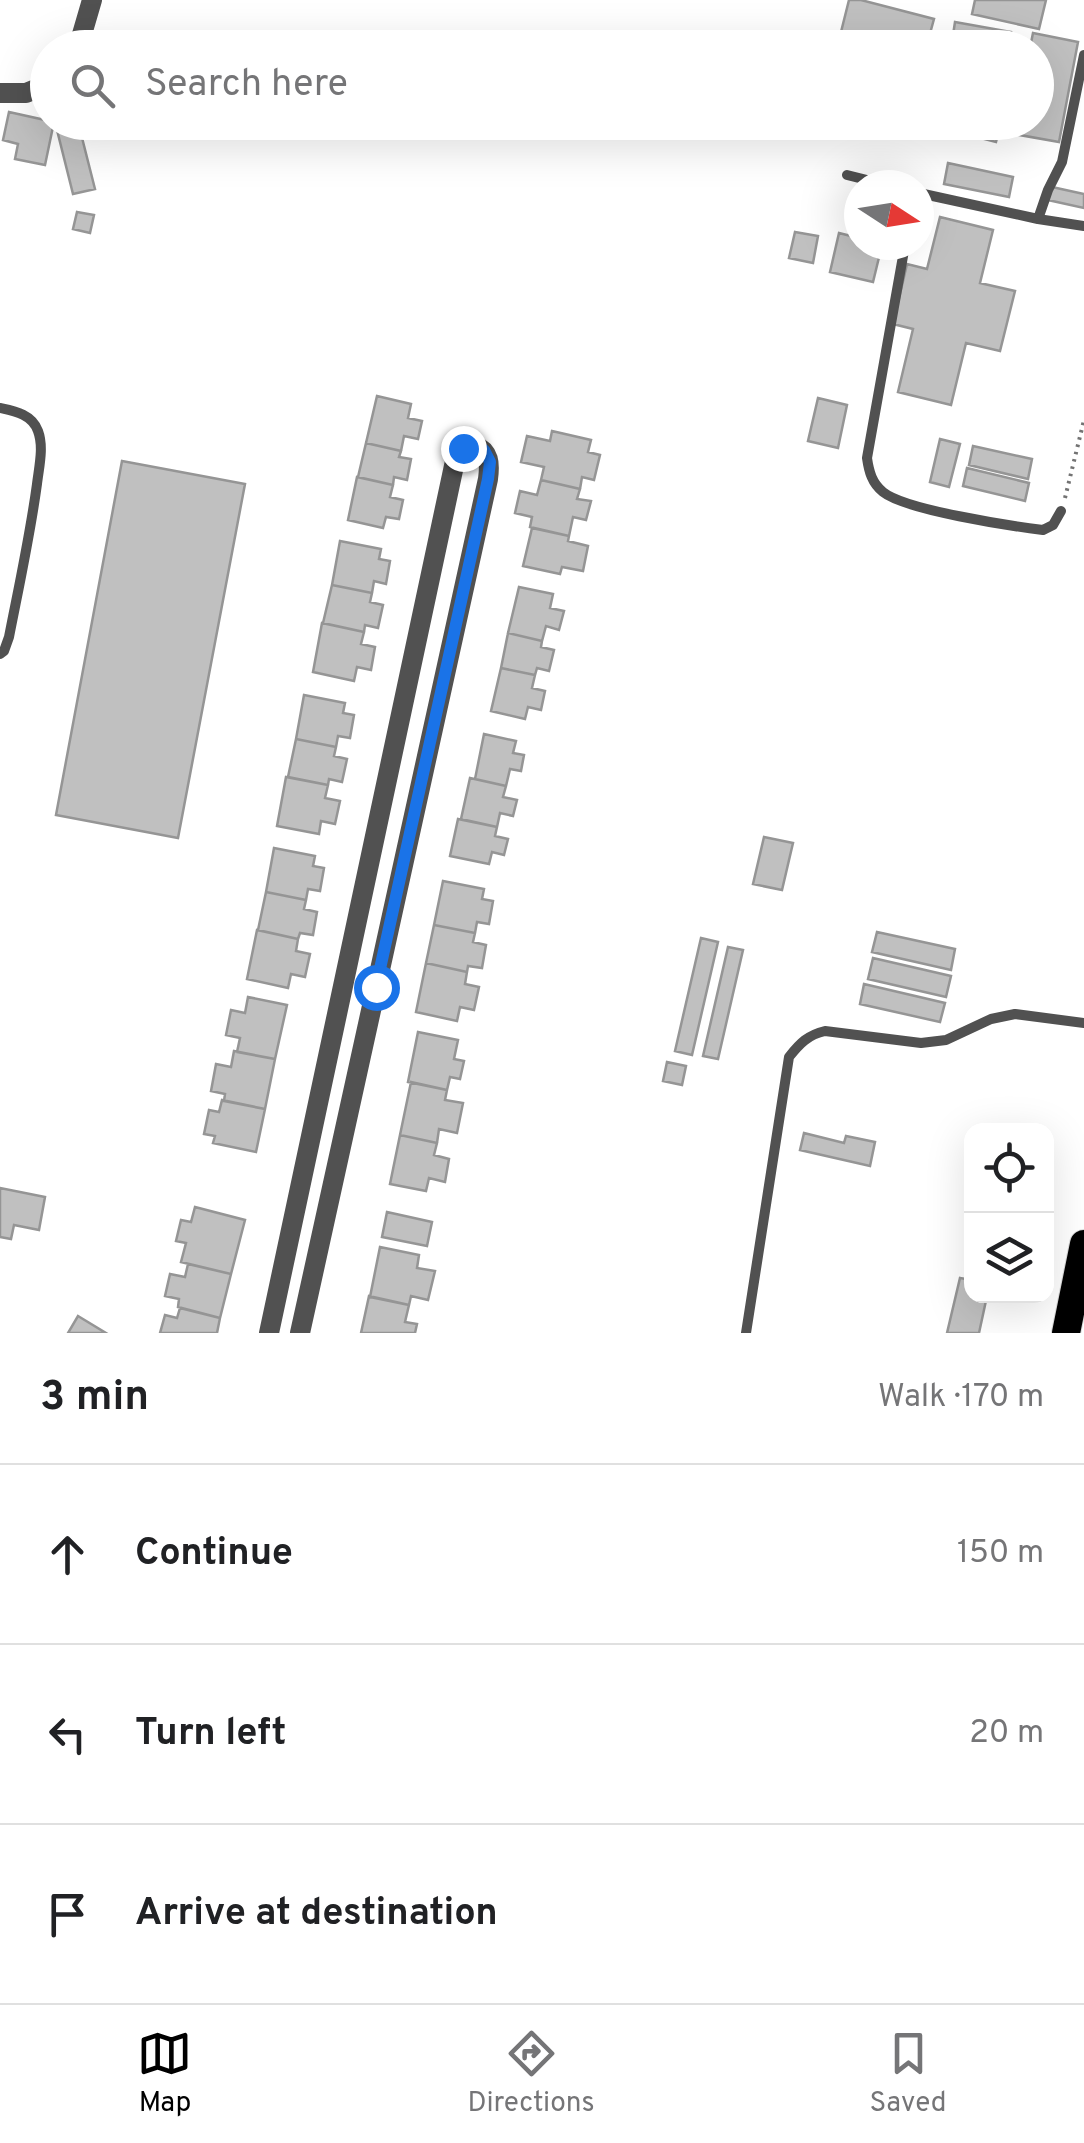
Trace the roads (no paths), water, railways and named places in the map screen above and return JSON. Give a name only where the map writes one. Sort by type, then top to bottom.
[{"type":"highway","points":[[1066,1333],[1084,1244]]},
{"type":"street","points":[[83,30],[92,0]]},
{"type":"street","points":[[0,93],[30,91]]},
{"type":"street","points":[[269,1333],[456,461],[463,448],[474,446],[488,456],[488,479],[300,1333]]},
{"type":"street","points":[[344,982],[376,987]]},
{"type":"lane","points":[[1038,219],[1062,162],[1084,54]]},
{"type":"lane","points":[[934,196],[1084,226]]},
{"type":"lane","points":[[903,260],[867,458],[870,474],[881,490],[896,500],[968,517],[1042,530],[1053,525],[1062,511]]},
{"type":"lane","points":[[0,408],[20,412],[32,421],[38,430],[41,453],[9,637],[0,654]]},
{"type":"lane","points":[[746,1333],[790,1056],[801,1042],[825,1031],[921,1043],[946,1040],[991,1018],[1014,1014],[1084,1022]]}]
